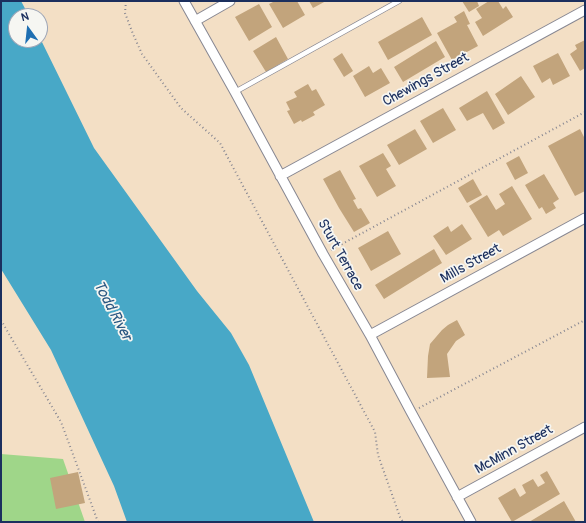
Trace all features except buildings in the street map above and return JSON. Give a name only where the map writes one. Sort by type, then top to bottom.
[{"type":"street","name":"Sturt Terrace","points":[[184,1],[323,254],[370,335],[471,522]]},
{"type":"street","points":[[195,21],[230,1]]},
{"type":"street","name":"Chewings Street","points":[[280,176],[585,10]]},
{"type":"street","name":"Mills Street","points":[[370,335],[585,218]]},
{"type":"street","name":"McMinn Street","points":[[457,497],[585,427]]},
{"type":"lane","points":[[235,92],[399,1]]},
{"type":"path","points":[[126,1],[125,13],[142,54],[181,108],[220,143],[375,432],[378,455],[403,522]]},
{"type":"path","points":[[323,254],[585,112]]},
{"type":"path","points":[[1,320],[61,422],[98,522]]},
{"type":"path","points":[[411,412],[585,320]]},
{"type":"green space","points":[[1,454],[63,459],[85,522],[1,522]]},
{"type":"water","name":"Todd River","points":[[1,1],[21,1],[25,8],[8,8],[8,48],[45,48],[94,148],[197,291],[231,333],[249,365],[314,522],[127,522],[114,486],[51,350],[1,269]]}]
